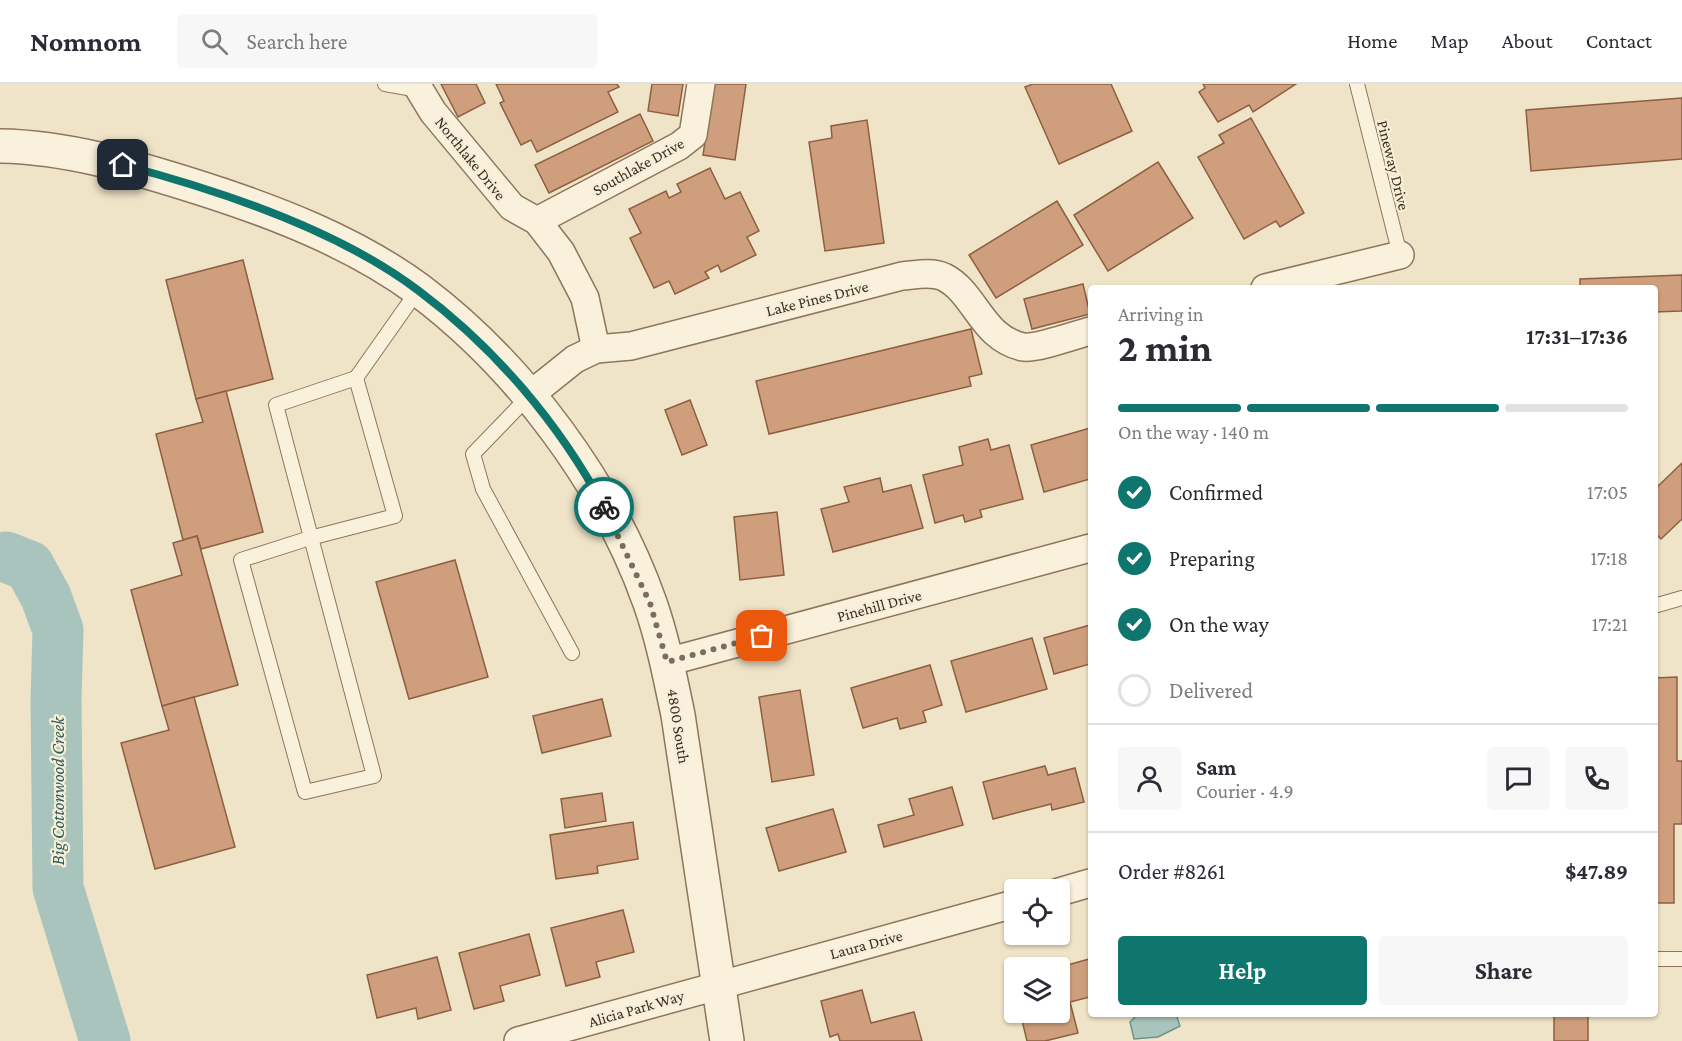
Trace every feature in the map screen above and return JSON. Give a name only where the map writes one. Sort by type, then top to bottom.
[{"type":"street","name":"Southlake Drive","points":[[537,221],[679,146],[693,135],[701,84]]},
{"type":"street","name":"Northlake Drive","points":[[418,87],[433,112],[512,207],[537,221],[575,275],[585,298],[596,349]]},
{"type":"street","name":"4800 South","points":[[0,146],[106,161],[245,202],[298,224],[357,253],[418,290],[476,340],[530,395],[600,499],[626,548],[650,603],[667,662],[727,1041]]},
{"type":"street","points":[[1277,285],[1400,255]]},
{"type":"street","name":"Lake Pines Drive","points":[[530,395],[575,359],[596,349],[631,346],[902,276],[925,273],[944,277],[960,292],[986,325],[1004,340],[1025,347],[1088,331]]},
{"type":"street","name":"Pinehill Drive","points":[[667,662],[1088,549]]},
{"type":"street","points":[[1070,889],[1088,884]]},
{"type":"street","name":"Laura Drive","points":[[718,985],[1004,907]]},
{"type":"street","name":"Alicia Park Way","points":[[518,1041],[718,985]]},
{"type":"lane","points":[[385,84],[418,87]]},
{"type":"lane","name":"Pineway Drive","points":[[1357,84],[1400,255]]},
{"type":"lane","points":[[356,378],[395,516],[310,538],[241,560],[305,792],[374,776],[310,538],[276,405],[356,378],[418,290]]},
{"type":"lane","points":[[530,395],[473,454],[483,489],[572,653]]},
{"type":"lane","points":[[1658,605],[1682,598]]},
{"type":"lane","points":[[1658,959],[1682,959]]},
{"type":"water","points":[[1135,1017],[1177,1017],[1180,1026],[1158,1037],[1134,1039],[1130,1022]]},
{"type":"building","points":[[441,84],[476,84],[485,103],[458,117]]},
{"type":"building","points":[[496,84],[617,84],[619,87],[608,92],[618,112],[537,152],[531,140],[521,145],[500,103],[504,101]]},
{"type":"building","points":[[652,84],[683,84],[678,116],[648,111]]},
{"type":"building","points":[[714,84],[746,84],[735,160],[703,155]]},
{"type":"building","points":[[1033,84],[1111,84],[1132,131],[1059,164],[1025,87]]},
{"type":"building","points":[[1203,84],[1296,84],[1253,112],[1249,105],[1218,122],[1199,92],[1205,88]]},
{"type":"building","points":[[1682,98],[1682,159],[1531,171],[1526,110]]},
{"type":"building","points":[[640,114],[653,141],[549,193],[535,165]]},
{"type":"building","points":[[1251,118],[1304,213],[1280,227],[1276,221],[1244,239],[1198,157],[1224,143],[1219,135]]},
{"type":"building","points":[[867,120],[884,243],[825,251],[809,142],[832,138],[831,126]]},
{"type":"building","points":[[1158,162],[1193,218],[1108,271],[1074,215]]},
{"type":"building","points":[[710,168],[725,199],[740,192],[759,231],[747,237],[756,255],[721,272],[718,265],[705,272],[709,278],[675,294],[669,281],[654,288],[630,238],[641,233],[629,209],[666,191],[669,198],[681,192],[677,184]]},
{"type":"building","points":[[1057,201],[1083,245],[996,298],[969,255]]},
{"type":"building","points":[[243,260],[273,379],[196,399],[166,280]]},
{"type":"building","points":[[1682,275],[1682,311],[1658,312],[1658,285],[1580,285],[1580,279]]},
{"type":"building","points":[[1083,284],[1088,315],[1032,329],[1024,299]]},
{"type":"building","points":[[971,329],[982,374],[969,377],[971,386],[769,434],[756,381]]},
{"type":"building","points":[[226,391],[263,532],[201,549],[197,536],[183,540],[156,434],[203,422],[196,399]]},
{"type":"building","points":[[690,400],[707,445],[682,455],[665,410]]},
{"type":"building","points":[[1088,429],[1088,480],[1044,492],[1031,445]]},
{"type":"building","points":[[988,439],[991,450],[1009,445],[1023,499],[980,510],[982,517],[965,522],[963,515],[935,523],[923,475],[963,465],[959,447]]},
{"type":"building","points":[[1682,463],[1682,519],[1661,539],[1658,536],[1658,486]]},
{"type":"building","points":[[880,478],[883,492],[911,485],[923,528],[833,552],[821,509],[849,502],[844,487]]},
{"type":"building","points":[[777,512],[784,575],[740,580],[734,517]]},
{"type":"building","points":[[197,536],[238,685],[162,706],[131,590],[182,575],[173,543]]},
{"type":"building","points":[[455,560],[488,677],[409,699],[376,582]]},
{"type":"building","points":[[1088,626],[1088,665],[1054,674],[1044,638]]},
{"type":"building","points":[[1032,638],[1047,689],[966,712],[951,661]]},
{"type":"building","points":[[930,665],[942,705],[923,711],[926,722],[900,729],[897,718],[863,728],[851,688]]},
{"type":"building","points":[[1677,677],[1677,761],[1682,761],[1682,824],[1674,824],[1674,903],[1658,903],[1658,678]]},
{"type":"building","points":[[800,690],[814,775],[772,782],[759,697]]},
{"type":"building","points":[[194,697],[235,847],[155,869],[121,743],[169,730],[162,706]]},
{"type":"building","points":[[602,699],[611,736],[542,753],[533,716]]},
{"type":"building","points":[[1045,766],[1048,775],[1075,768],[1084,802],[1052,810],[1051,804],[993,819],[983,782]]},
{"type":"building","points":[[952,787],[963,825],[884,847],[878,825],[914,815],[909,799]]},
{"type":"building","points":[[602,793],[606,821],[565,828],[561,799]]},
{"type":"building","points":[[833,809],[846,852],[779,871],[766,828]]},
{"type":"building","points":[[633,822],[638,859],[597,866],[598,873],[556,879],[550,835]]},
{"type":"building","points":[[623,910],[634,952],[596,962],[600,977],[566,986],[551,928]]},
{"type":"building","points":[[529,934],[540,975],[500,986],[504,1001],[474,1009],[459,953]]},
{"type":"building","points":[[437,957],[451,1010],[418,1019],[416,1008],[377,1018],[367,975]]},
{"type":"building","points":[[1088,959],[1088,998],[1070,1002],[1070,964]]},
{"type":"building","points":[[862,990],[871,1023],[914,1012],[922,1041],[840,1041],[838,1034],[830,1037],[821,1001]]},
{"type":"building","points":[[1070,1002],[1078,1033],[1045,1041],[1027,1041],[1023,1023],[1070,1023]]},
{"type":"building","points":[[1554,1017],[1588,1017],[1588,1041],[1554,1041]]},
{"type":"waterway","name":"Big Cottonwood Creek","points":[[6,557],[29,566],[46,597],[58,630],[56,700],[58,888],[105,1041]]},
{"type":"way so far","points":[[604,507],[626,548],[650,603],[667,662],[762,636]]},
{"type":"route","points":[[123,165],[245,202],[298,224],[367,258],[418,290],[476,340],[530,395],[567,447],[604,507]]}]
